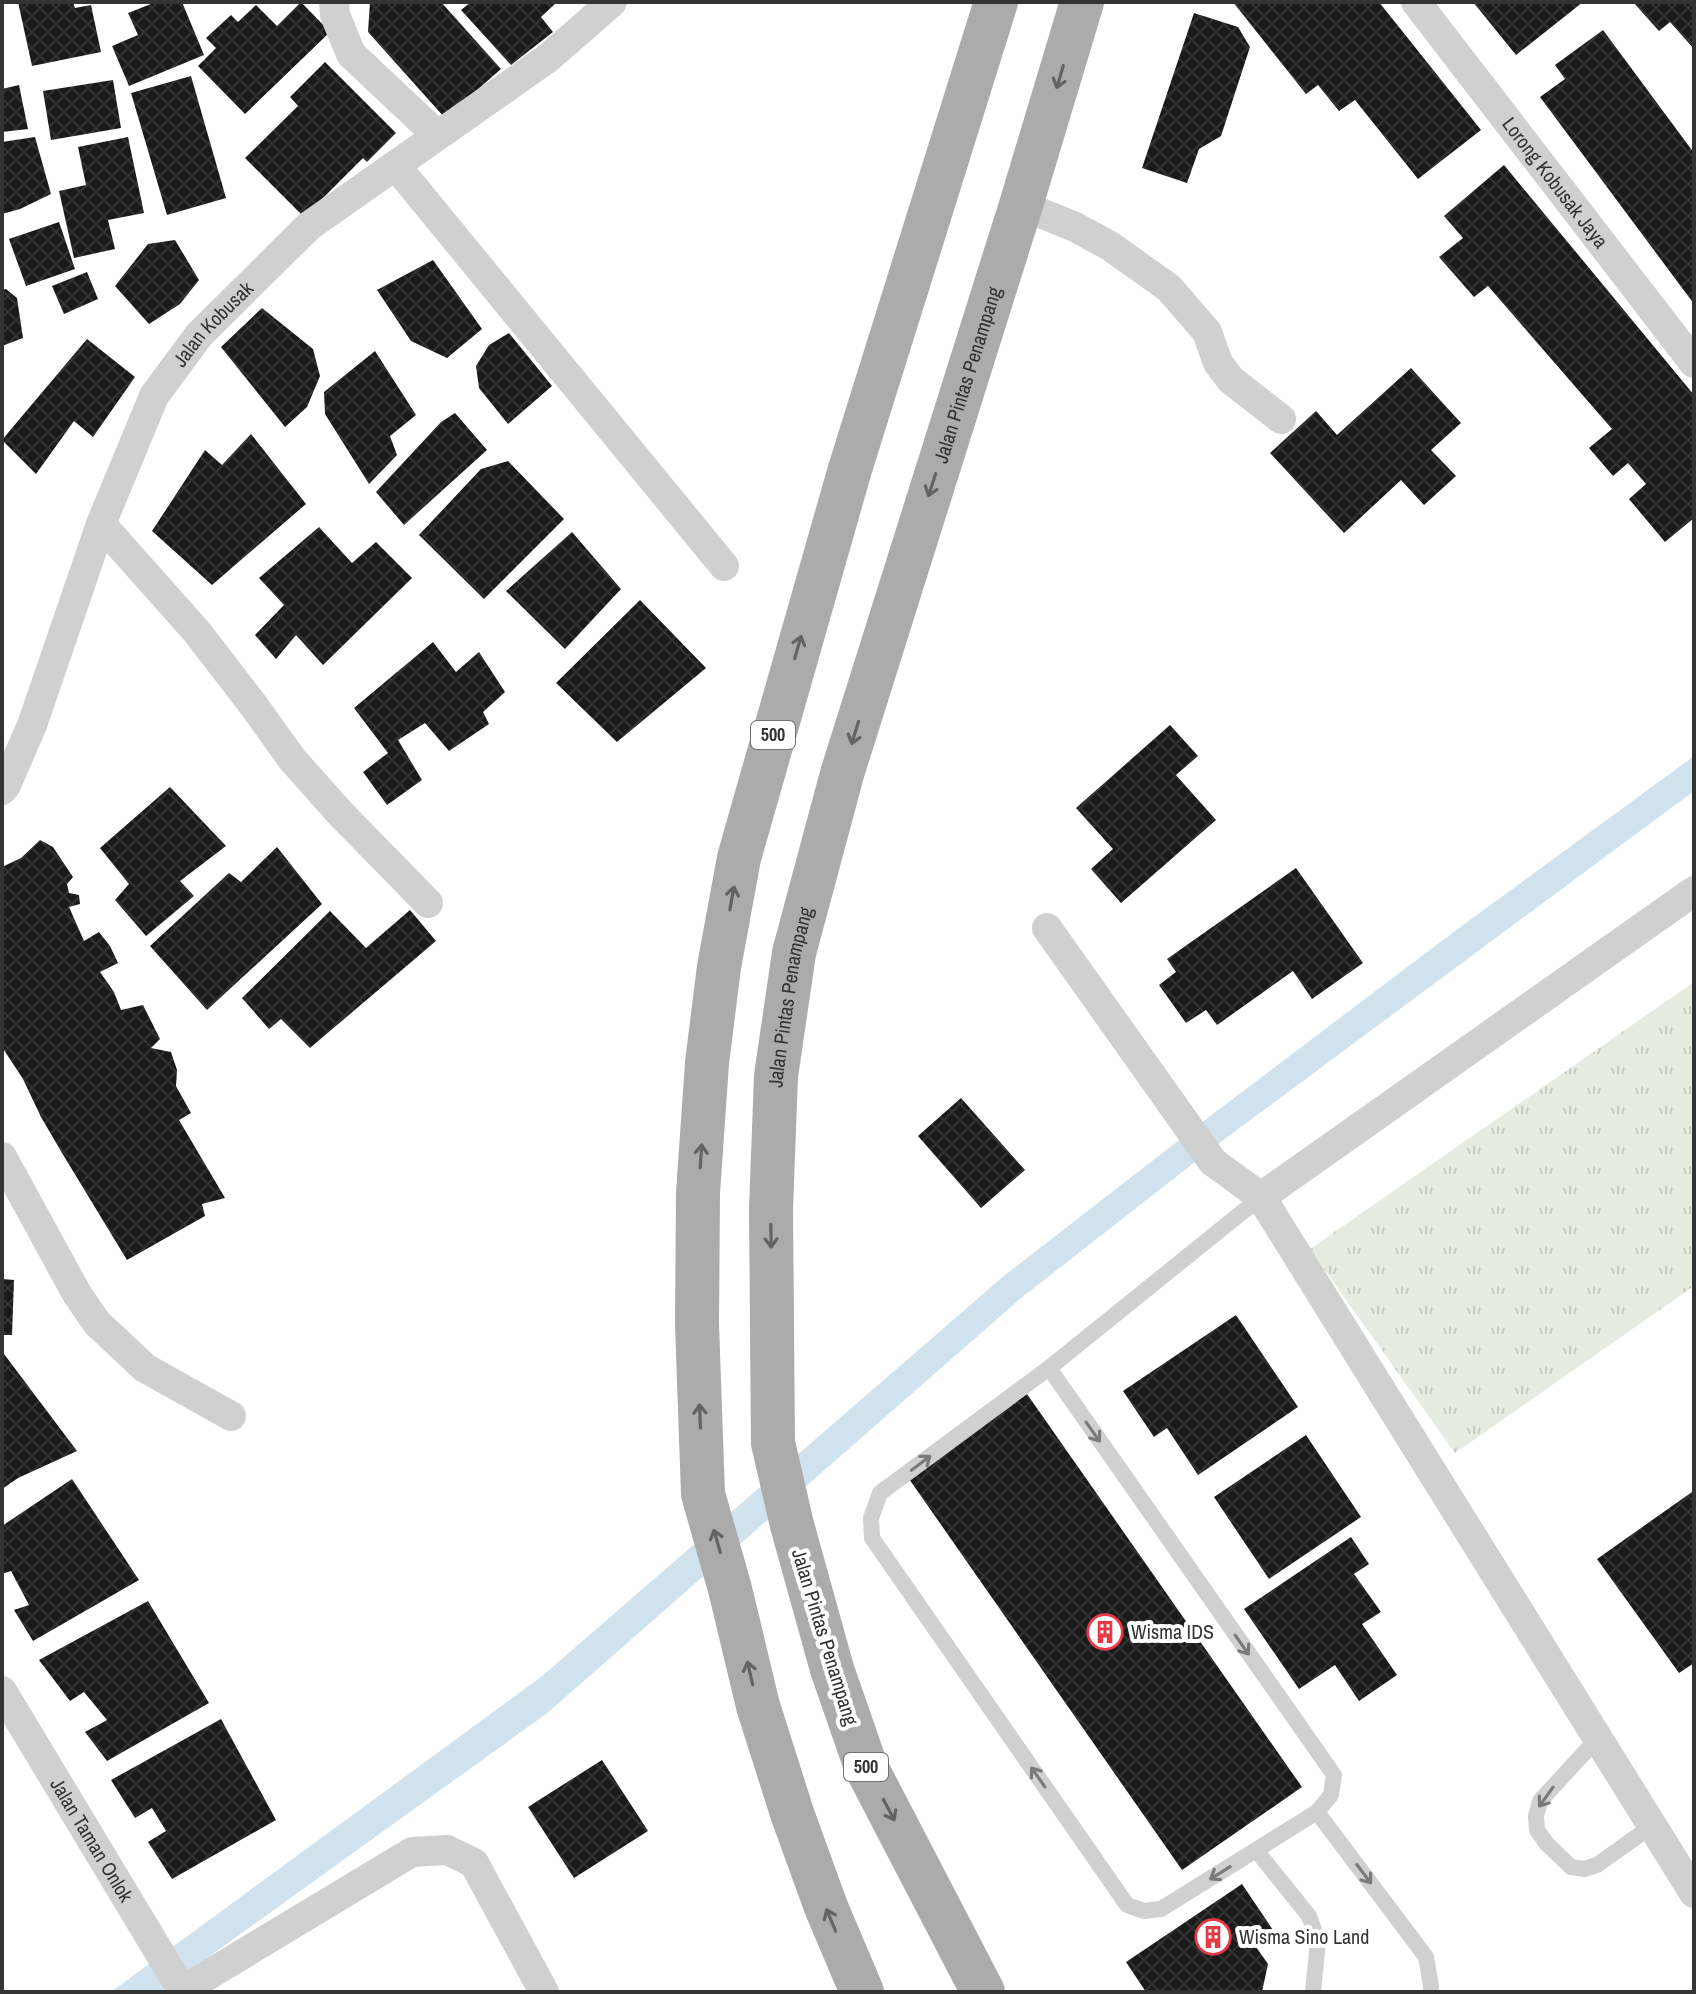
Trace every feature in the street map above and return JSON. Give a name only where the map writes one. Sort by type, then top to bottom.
[{"type":"main road","name":"500","points":[[862,1992],[826,1907],[793,1816],[758,1706],[703,1494],[697,1324],[699,1179],[715,995],[739,858],[850,469],[996,2]]},
{"type":"main road","name":"Jalan Pintas Penampang","points":[[983,1992],[866,1767],[832,1669],[773,1443],[771,1209],[776,1076],[794,953],[846,760],[1082,2]]},
{"type":"street","points":[[334,2],[335,15],[351,54],[437,135]]},
{"type":"street","name":"Jalan Kobusak","points":[[2,790],[32,725],[101,524],[154,396],[199,335],[309,226],[548,58],[612,2]]},
{"type":"street","name":"Lorong Kobusak Jaya","points":[[1416,2],[1694,363]]},
{"type":"street","points":[[396,166],[724,566]]},
{"type":"street","points":[[1021,205],[1075,227],[1110,246],[1169,288],[1207,332],[1218,363],[1231,380],[1281,419]]},
{"type":"street","points":[[101,524],[197,632],[292,759],[428,903]]},
{"type":"street","points":[[1261,1197],[1694,891]]},
{"type":"street","points":[[1047,928],[1213,1162],[1261,1197],[1694,1893]]},
{"type":"street","points":[[2,1157],[77,1294],[97,1323],[145,1368],[231,1416]]},
{"type":"street","name":"Jalan Taman Onlok","points":[[2,1691],[180,1988]]},
{"type":"street","points":[[180,1988],[412,1852],[447,1850],[474,1863],[544,1992]]},
{"type":"lane","points":[[1049,1368],[1334,1775],[1331,1795],[1317,1812],[1161,1909],[1144,1911],[1127,1905],[872,1538],[871,1518],[880,1493],[1049,1368],[1261,1197]]},
{"type":"lane","points":[[1597,1739],[1540,1801],[1536,1816],[1537,1830],[1571,1867],[1584,1869],[1597,1865],[1653,1825]]},
{"type":"lane","points":[[1317,1812],[1426,1957],[1431,1992]]},
{"type":"lane","points":[[1256,1850],[1309,1916],[1318,1941],[1313,1992]]},
{"type":"green space","points":[[1694,982],[1694,1286],[1455,1453],[1310,1249]]},
{"type":"water","points":[[1694,756],[1694,791],[1222,1141],[1021,1298],[546,1714],[160,1992],[111,1992],[541,1677],[1005,1275],[1451,934]]},
{"type":"building","points":[[18,2],[73,2],[75,8],[91,5],[101,52],[32,66]]},
{"type":"building","points":[[156,2],[182,2],[204,55],[129,86],[112,46],[138,35],[128,13]]},
{"type":"building","points":[[301,2],[330,32],[245,114],[198,66],[216,48],[206,38],[231,15],[238,22],[256,5],[277,26]]},
{"type":"building","points":[[370,2],[441,2],[501,69],[445,118],[368,32]]},
{"type":"building","points":[[471,2],[557,2],[541,17],[553,32],[511,65],[461,10]]},
{"type":"building","points":[[1233,2],[1379,2],[1481,130],[1418,179],[1355,100],[1339,111],[1318,85],[1306,94]]},
{"type":"building","points":[[1473,2],[1583,2],[1516,55]]},
{"type":"building","points":[[1633,2],[1694,2],[1694,49],[1670,22],[1659,31]]},
{"type":"building","points":[[1194,13],[1238,27],[1250,47],[1221,136],[1199,149],[1187,183],[1142,168]]},
{"type":"building","points":[[1603,30],[1694,153],[1694,304],[1540,97],[1565,79],[1555,65]]},
{"type":"building","points":[[325,62],[396,133],[367,162],[363,158],[304,217],[245,158],[298,106],[290,97]]},
{"type":"building","points":[[191,76],[226,198],[167,215],[131,93]]},
{"type":"building","points":[[113,80],[121,128],[51,140],[43,91]]},
{"type":"building","points":[[19,85],[28,129],[2,132],[2,89]]},
{"type":"building","points":[[35,137],[51,194],[2,214],[2,142]]},
{"type":"building","points":[[128,137],[144,213],[108,220],[115,249],[74,258],[59,191],[86,185],[78,147]]},
{"type":"building","points":[[1504,165],[1694,395],[1694,518],[1665,542],[1629,499],[1646,484],[1628,463],[1613,476],[1589,448],[1612,429],[1488,286],[1474,297],[1439,257],[1463,238],[1444,216]]},
{"type":"building","points":[[59,222],[75,269],[26,286],[9,239]]},
{"type":"building","points":[[175,240],[199,280],[180,304],[149,324],[115,286],[148,244]]},
{"type":"building","points":[[433,260],[482,329],[447,358],[411,341],[377,290]]},
{"type":"building","points":[[87,272],[98,299],[64,314],[52,286]]},
{"type":"building","points":[[6,289],[17,298],[23,338],[2,346],[2,290]]},
{"type":"building","points":[[262,308],[313,349],[320,376],[307,407],[285,427],[221,347]]},
{"type":"building","points":[[509,333],[552,386],[508,424],[479,388],[476,366],[489,345]]},
{"type":"building","points":[[87,339],[135,377],[93,437],[74,421],[36,474],[2,440]]},
{"type":"building","points":[[375,351],[416,415],[390,436],[397,455],[369,484],[325,414],[324,392]]},
{"type":"building","points":[[1411,368],[1461,423],[1431,450],[1456,476],[1424,505],[1401,480],[1344,533],[1270,453],[1316,411],[1337,435]]},
{"type":"building","points":[[455,413],[487,450],[404,525],[376,492],[441,422]]},
{"type":"building","points":[[251,434],[306,504],[212,585],[152,531],[205,450],[222,465]]},
{"type":"building","points":[[508,461],[564,519],[484,599],[419,535],[481,469]]},
{"type":"building","points":[[319,527],[352,563],[376,542],[412,578],[323,665],[296,635],[276,659],[255,635],[284,605],[259,578]]},
{"type":"building","points":[[572,532],[621,589],[565,649],[506,591]]},
{"type":"building","points":[[640,600],[706,668],[617,742],[556,683]]},
{"type":"building","points":[[433,642],[456,672],[479,652],[505,692],[483,712],[489,724],[449,751],[425,723],[398,740],[422,780],[387,805],[363,772],[388,753],[354,708]]},
{"type":"building","points":[[1170,725],[1198,756],[1176,775],[1216,820],[1121,903],[1091,869],[1113,849],[1076,808]]},
{"type":"building","points":[[170,787],[226,846],[180,881],[194,896],[146,936],[115,900],[129,884],[100,848]]},
{"type":"building","points":[[40,840],[53,847],[73,877],[67,884],[69,893],[79,895],[80,904],[69,907],[84,941],[99,932],[110,946],[118,963],[100,972],[114,992],[121,1010],[143,1005],[160,1039],[151,1048],[171,1052],[177,1070],[176,1086],[191,1113],[179,1120],[225,1198],[202,1204],[205,1216],[127,1260],[2,1047],[2,867],[21,858]]},
{"type":"building","points":[[277,847],[322,904],[207,1010],[150,946],[229,873],[241,882]]},
{"type":"building","points":[[1296,868],[1363,963],[1312,999],[1293,971],[1217,1025],[1206,1010],[1186,1023],[1159,985],[1176,972],[1167,959]]},
{"type":"building","points":[[410,910],[436,941],[310,1048],[281,1019],[269,1029],[242,998],[330,911],[366,948]]},
{"type":"building","points":[[961,1098],[1025,1170],[981,1208],[918,1136]]},
{"type":"building","points":[[2,1279],[14,1280],[12,1335],[2,1335]]},
{"type":"building","points":[[1236,1315],[1298,1407],[1198,1475],[1167,1428],[1154,1437],[1123,1391]]},
{"type":"building","points":[[2,1355],[77,1451],[18,1478],[2,1489]]},
{"type":"building","name":"Wisma IDS","points":[[1027,1394],[1302,1787],[1182,1870],[907,1476]]},
{"type":"building","points":[[1306,1435],[1361,1517],[1269,1579],[1214,1497]]},
{"type":"building","points":[[72,1479],[139,1580],[33,1641],[14,1610],[29,1605],[11,1571],[2,1574],[2,1526]]},
{"type":"building","points":[[1692,1492],[1694,1663],[1679,1673],[1597,1559]]},
{"type":"building","points":[[1351,1537],[1369,1564],[1354,1574],[1381,1612],[1362,1624],[1397,1675],[1359,1701],[1335,1665],[1299,1689],[1244,1609]]},
{"type":"building","points":[[148,1601],[209,1703],[107,1761],[85,1732],[107,1720],[84,1692],[70,1701],[39,1660]]},
{"type":"building","points":[[221,1719],[276,1820],[172,1879],[148,1842],[166,1831],[152,1808],[135,1818],[111,1780]]},
{"type":"building","points":[[602,1760],[648,1831],[574,1878],[528,1807]]},
{"type":"building","name":"Wisma Sino Land","points":[[1242,1884],[1273,1930],[1254,1944],[1268,1964],[1262,1992],[1146,1992],[1126,1962]]},
{"type":"place","name":"Wisma IDS","points":[[1105,1632]]},
{"type":"place","name":"Wisma Sino Land","points":[[1213,1937]]}]
